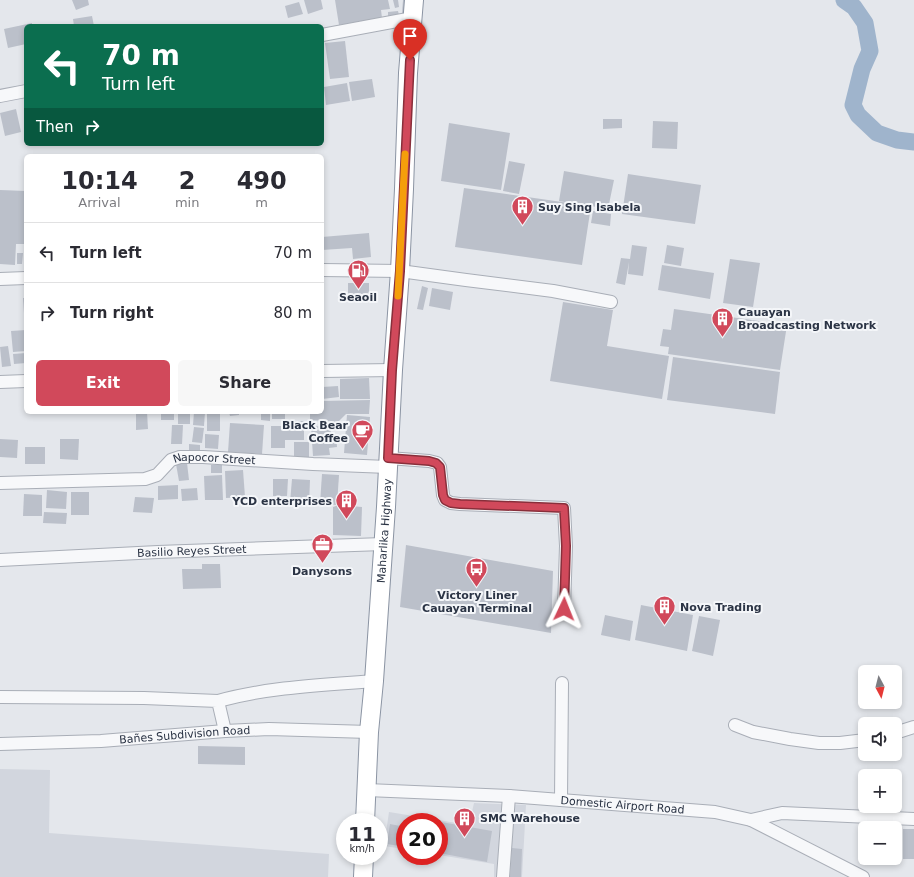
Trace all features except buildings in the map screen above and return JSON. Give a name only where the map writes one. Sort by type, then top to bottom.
[{"type":"highway","name":"Maharlika Highway","points":[[366,813],[369,732],[374,681],[388,463],[392,370],[400,271],[408,73],[414,0]]},
{"type":"highway","points":[[363,877],[364,865]]},
{"type":"street","points":[[324,35],[413,18]]},
{"type":"street","points":[[0,96],[24,91]]},
{"type":"street","points":[[324,270],[400,271],[553,291],[611,302]]},
{"type":"street","points":[[0,279],[24,278]]},
{"type":"street","points":[[324,371],[392,370]]},
{"type":"street","points":[[0,382],[24,381]]},
{"type":"street","name":"Napocor Street","points":[[0,483],[145,479],[156,474],[171,460],[180,457],[305,463],[388,463],[429,461],[436,463],[440,467],[443,495],[445,500],[451,503],[564,508],[566,546],[564,609]]},
{"type":"street","name":"Basilio Reyes Street","points":[[0,560],[158,552],[383,544]]},
{"type":"street","points":[[0,697],[144,698],[218,701],[277,690],[374,681]]},
{"type":"street","points":[[561,800],[562,683]]},
{"type":"street","points":[[218,701],[225,731]]},
{"type":"street","points":[[735,725],[753,732],[812,742],[840,743],[858,741]]},
{"type":"street","points":[[902,731],[914,727]]},
{"type":"street","name":"Bañes Subdivision Road","points":[[0,744],[101,741],[225,731],[269,730],[369,732]]},
{"type":"street","name":"Domestic Airport Road","points":[[367,790],[509,796],[715,812],[751,820],[863,877]]},
{"type":"street","points":[[503,877],[509,796]]},
{"type":"street","points":[[751,820],[782,813],[914,819]]},
{"type":"shaded area","points":[[0,769],[50,770],[49,833],[329,854],[328,877],[0,877]]},
{"type":"shaded area","points":[[474,803],[526,805],[522,877],[494,877],[494,864],[448,856],[448,822],[469,825]]},
{"type":"shaded area","points":[[389,812],[396,813],[396,848],[388,847]]},
{"type":"waterway","points":[[844,0],[854,7],[865,23],[870,51],[862,69],[853,105],[858,115],[877,133],[897,140],[914,142]]},
{"type":"slow traffic","points":[[398,296],[405,154]]},
{"type":"place","name":"Suy Sing Isabela","points":[[523,226]]},
{"type":"place","name":"Seaoil","points":[[358,290]]},
{"type":"place","name":"Cauayan Broadcasting Network","points":[[723,338]]},
{"type":"place","name":"Black Bear Coffee","points":[[363,450]]},
{"type":"place","name":"YCD enterprises","points":[[347,520]]},
{"type":"place","name":"Danysons","points":[[322,564]]},
{"type":"place","name":"Victory Liner Cauayan Terminal","points":[[477,588]]},
{"type":"place","name":"Nova Trading","points":[[664,626]]},
{"type":"place","name":"SMC Warehouse","points":[[465,838]]},
{"type":"route","points":[[410,60],[408,73],[400,271],[392,370],[388,458],[429,461],[436,463],[440,467],[443,495],[445,500],[451,503],[564,508],[566,546],[564,609]]}]
